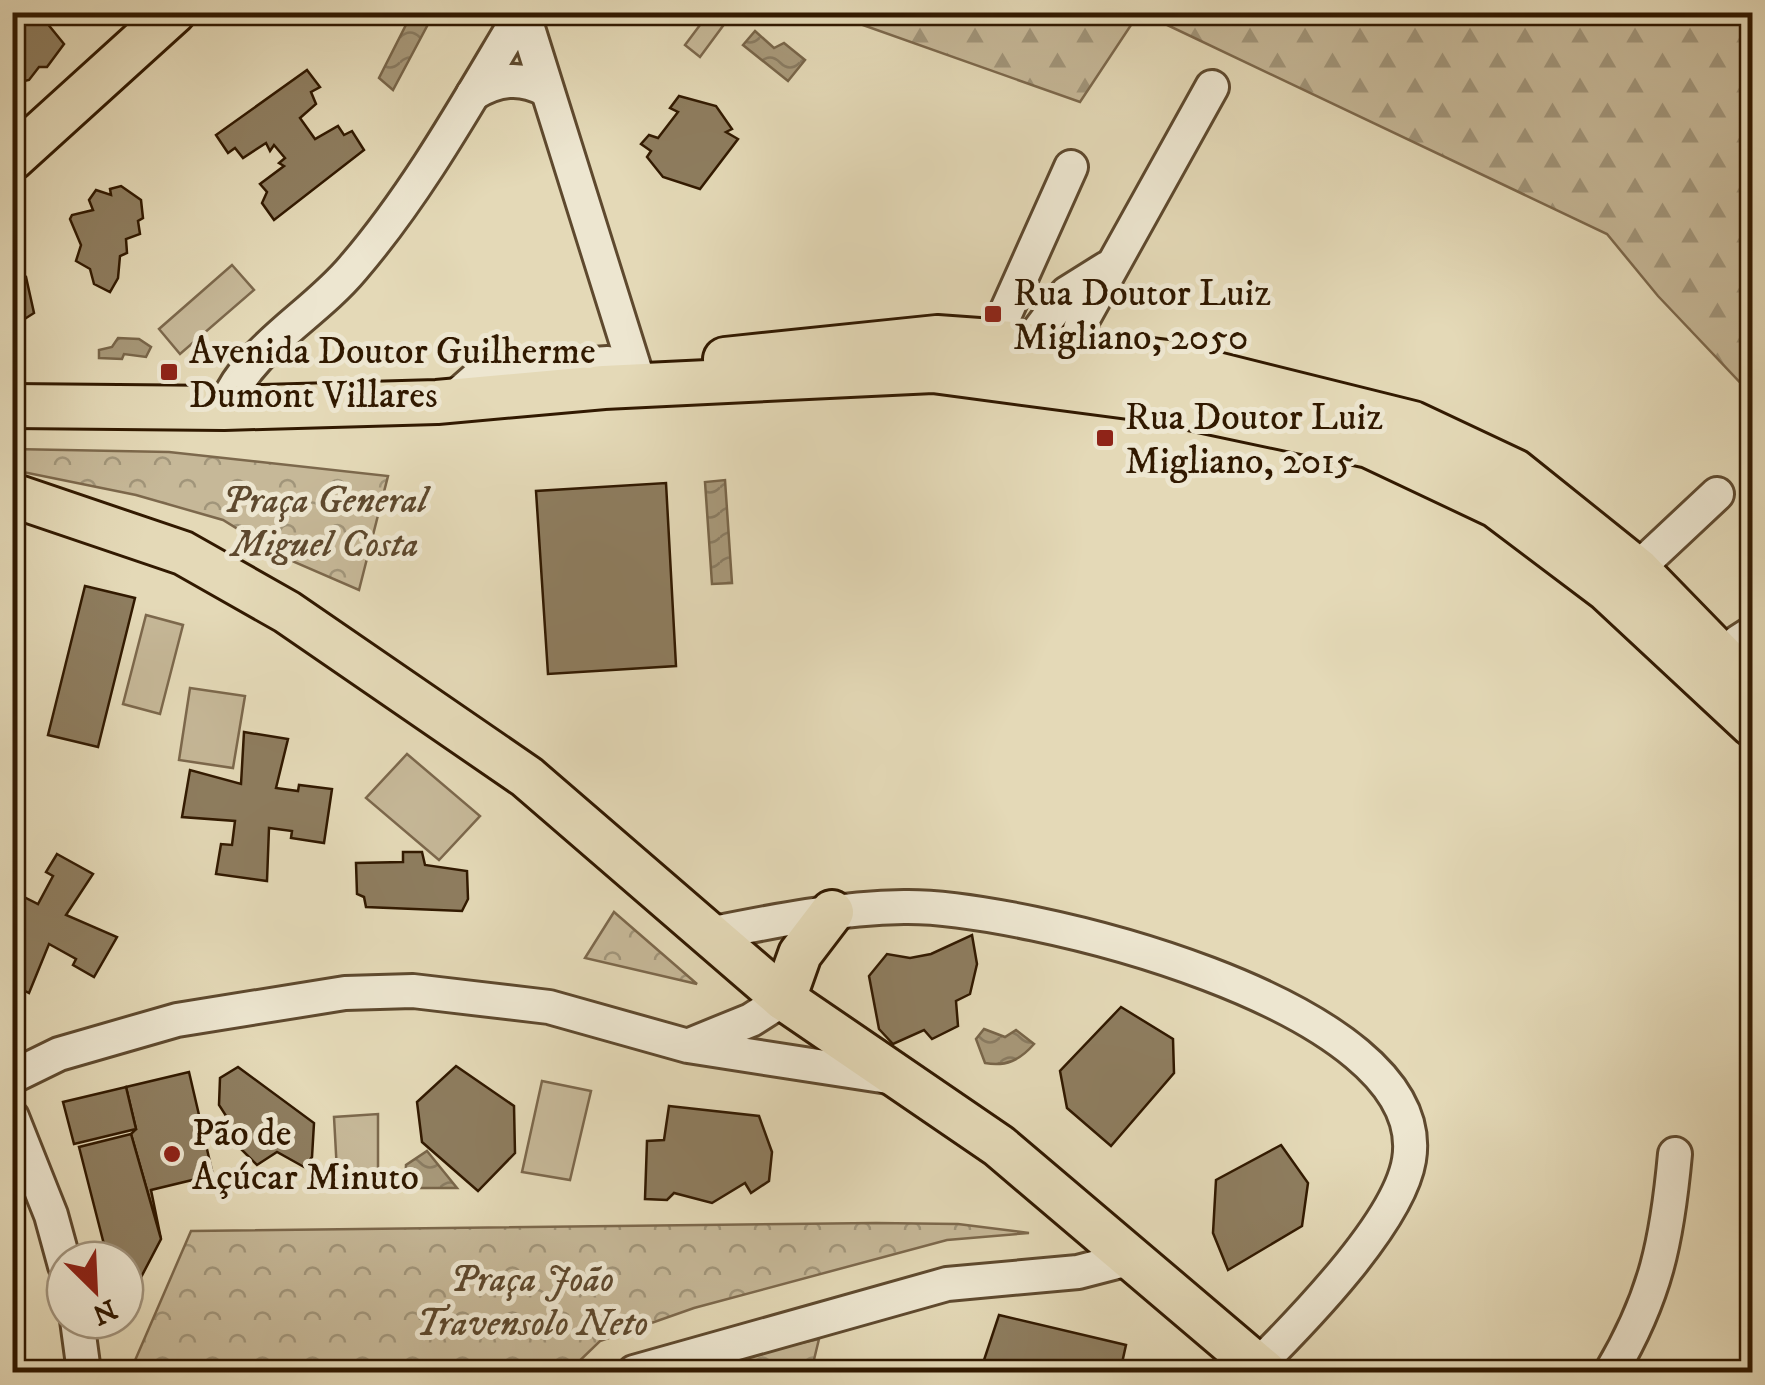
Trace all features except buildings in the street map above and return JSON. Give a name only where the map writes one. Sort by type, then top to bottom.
[{"type":"main road","points":[[12,158],[174,12]]},
{"type":"main road","points":[[12,406],[224,408],[452,400],[628,383],[937,336],[1168,362],[1413,423],[1514,471],[1637,570],[1734,664],[1752,725]]},
{"type":"main road","points":[[628,383],[934,371],[985,375],[1152,400],[1369,446],[1496,506],[1606,589],[1734,664]]},
{"type":"main road","points":[[12,496],[182,553],[287,612],[527,777],[784,998],[999,1146],[1262,1369]]},
{"type":"main road","points":[[784,998],[800,954],[832,912]]},
{"type":"street","points":[[522,12],[628,383]]},
{"type":"street","points":[[224,408],[233,385],[251,364],[352,270],[437,154],[522,12]]},
{"type":"street","points":[[473,94],[486,86],[515,80],[546,90]]},
{"type":"street","points":[[1074,350],[1083,319],[1212,87]]},
{"type":"street","points":[[1011,343],[1070,168]]},
{"type":"street","points":[[1011,343],[1067,294],[1111,266]]},
{"type":"street","points":[[1637,570],[1718,494]]},
{"type":"street","points":[[709,934],[832,912],[904,906],[990,913],[1143,950],[1214,974],[1360,1054],[1387,1086],[1404,1119],[1409,1159],[1382,1218],[1262,1369]]},
{"type":"street","points":[[12,1077],[60,1054],[177,1020],[345,993],[413,991],[549,1007],[688,1046],[896,1078]]},
{"type":"street","points":[[688,1046],[752,1020],[784,998]]},
{"type":"street","points":[[12,1117],[58,1240]]},
{"type":"street","points":[[1612,1372],[1640,1324],[1667,1239],[1675,1154]]},
{"type":"street","points":[[634,1372],[948,1284],[1078,1272],[1132,1258]]},
{"type":"street","points":[[80,1340],[84,1372]]},
{"type":"green space","points":[[709,13],[731,15],[700,57],[685,45]]},
{"type":"green space","points":[[829,13],[1139,13],[1080,102]]},
{"type":"green space","points":[[1142,13],[1752,13],[1752,395],[1658,296],[1607,234]]},
{"type":"green space","points":[[232,265],[254,290],[180,354],[159,329]]},
{"type":"green space","name":"Praça General Miguel Costa","points":[[13,449],[169,452],[388,476],[359,590],[285,558],[223,520],[136,495],[13,470]]},
{"type":"green space","points":[[146,615],[183,625],[160,714],[123,704]]},
{"type":"green space","points":[[190,688],[245,696],[233,768],[179,760]]},
{"type":"green space","points":[[407,754],[480,816],[439,860],[366,798]]},
{"type":"green space","points":[[614,912],[697,984],[585,958]]},
{"type":"green space","points":[[542,1081],[591,1091],[570,1180],[522,1172]]},
{"type":"green space","points":[[378,1114],[378,1187],[338,1190],[334,1117]]},
{"type":"green space","name":"Praça João Travensolo Neto","points":[[876,1223],[958,1224],[1029,1233],[947,1240],[694,1308],[600,1341],[568,1372],[130,1372],[191,1231]]},
{"type":"green space","points":[[819,1339],[811,1372],[670,1372]]},
{"type":"water","points":[[412,13],[434,13],[393,90],[379,78]]},
{"type":"water","points":[[755,31],[774,48],[784,43],[805,60],[788,81],[743,45]]},
{"type":"water","points":[[118,338],[139,339],[151,347],[146,357],[124,354],[122,359],[99,358],[99,350],[112,347]]},
{"type":"water","points":[[725,480],[732,583],[712,584],[705,482]]},
{"type":"water","points":[[984,1029],[1005,1037],[1016,1030],[1034,1044],[1012,1061],[985,1063],[976,1039]]},
{"type":"water","points":[[427,1151],[457,1188],[405,1188],[406,1165]]},
{"type":"place","name":"Rua Doutor Luiz Migliano, 2050","points":[[993,314]]},
{"type":"place","name":"Avenida Doutor Guilherme Dumont Villares","points":[[169,372]]},
{"type":"place","name":"Rua Doutor Luiz Migliano, 2015","points":[[1105,438]]},
{"type":"place","name":"Pão de Açúcar Minuto","points":[[172,1154]]}]
